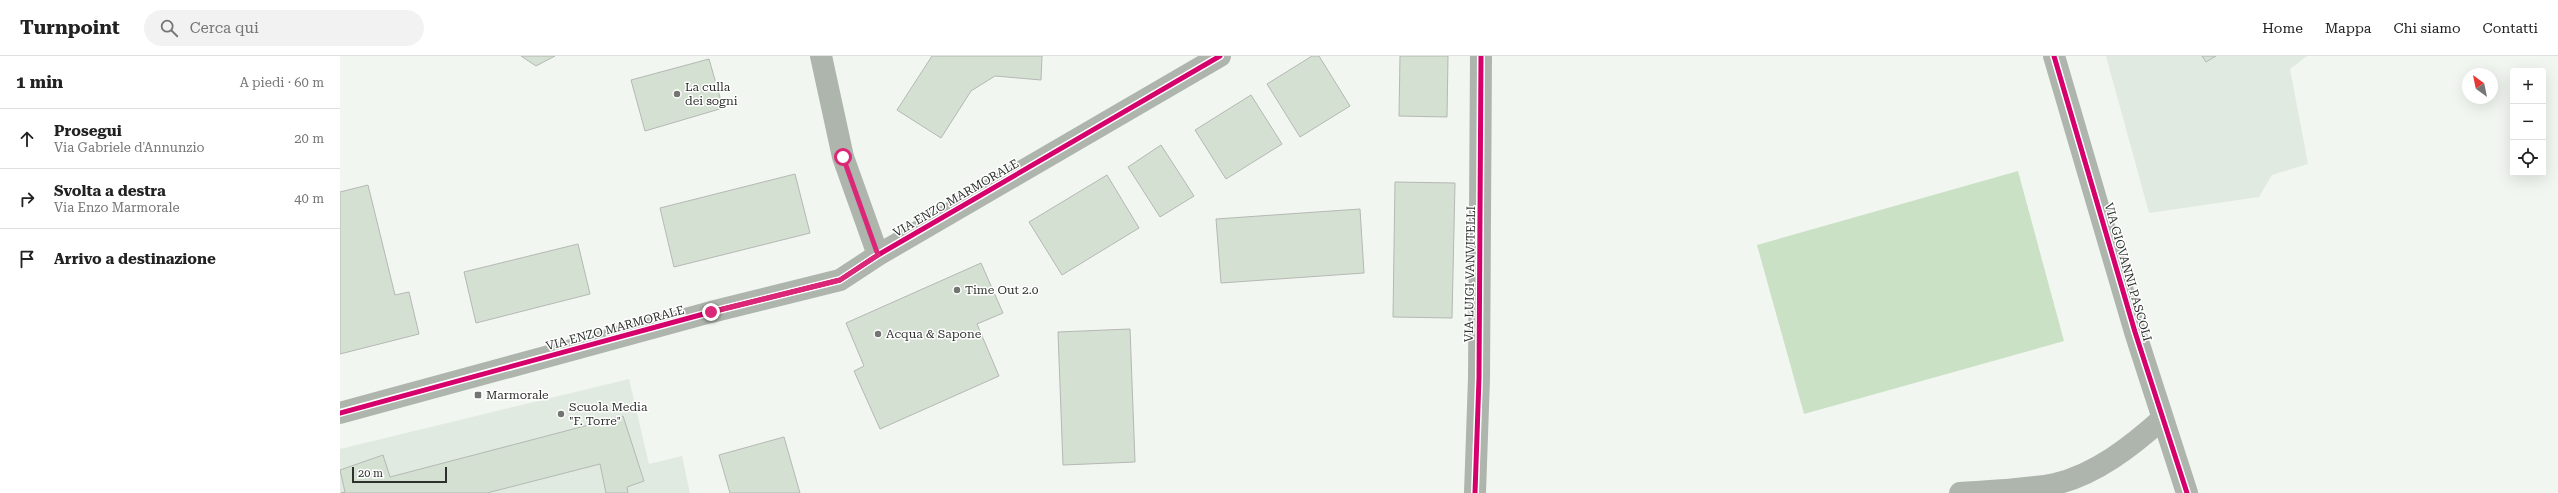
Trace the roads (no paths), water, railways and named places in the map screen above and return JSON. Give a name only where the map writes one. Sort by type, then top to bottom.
[{"type":"street","points":[[821,56],[843,157],[878,255]]},
{"type":"street","name":"VIA ENZO MARMORALE","points":[[340,413],[703,314],[840,280],[878,255],[1220,56]]},
{"type":"street","name":"VIA LUIGI VANVITELLI","points":[[1475,493],[1479,378],[1481,56]]},
{"type":"street","name":"VIA GIOVANNI PASCOLI","points":[[2054,56],[2162,419],[2187,493]]},
{"type":"street","points":[[1960,493],[2001,491],[2056,484],[2098,466],[2134,444],[2162,419]]},
{"type":"place","name":"La culla dei sogni","points":[[677,94]]},
{"type":"place","name":"Time Out 2.0","points":[[957,290]]},
{"type":"place","name":"Acqua & Sapone","points":[[878,334]]},
{"type":"place","name":"Marmorale","points":[[478,395]]},
{"type":"place","name":"Scuola Media \"F. Torre\"","points":[[561,414]]}]
